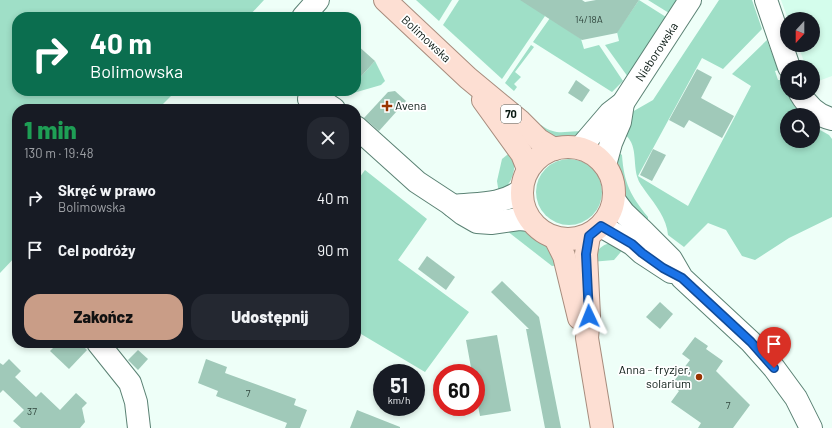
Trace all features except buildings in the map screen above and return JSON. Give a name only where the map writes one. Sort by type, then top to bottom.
[{"type":"main road","name":"Bolimowska","points":[[385,0],[468,78],[520,121],[539,140],[554,149]]},
{"type":"main road","name":"Bolimowska","points":[[468,78],[522,154],[528,169]]},
{"type":"main road","points":[[572,147],[580,148],[594,154],[605,165],[612,176],[615,188],[614,201],[608,219],[595,231],[578,239],[566,240],[555,238],[541,231],[530,220],[525,211],[522,201],[522,190],[525,176],[535,160],[544,153],[554,149],[572,147]]},
{"type":"main road","points":[[587,338],[589,316],[586,254],[595,231]]},
{"type":"main road","points":[[555,238],[564,256],[579,318],[587,338],[602,428]]},
{"type":"street","points":[[307,12],[318,0]]},
{"type":"street","name":"Nieborowska","points":[[580,148],[610,113],[623,103],[690,0]]},
{"type":"street","points":[[766,0],[787,60]]},
{"type":"street","points":[[307,100],[322,101],[326,104]]},
{"type":"street","points":[[805,100],[817,113],[832,120]]},
{"type":"street","name":"Nieborowska","points":[[605,165],[611,143],[620,122],[623,103]]},
{"type":"street","points":[[361,132],[417,182],[477,222],[491,223],[519,219],[530,220]]},
{"type":"street","points":[[453,206],[478,203],[490,204],[513,197],[522,190]]},
{"type":"street","points":[[614,201],[624,213],[671,259],[682,278]]},
{"type":"street","points":[[595,231],[632,244],[663,268],[682,278],[751,342],[774,368],[796,398],[811,428]]},
{"type":"street","points":[[102,348],[130,383],[136,402],[139,428]]},
{"type":"shaded area","points":[[0,0],[264,0],[253,12],[12,12],[12,96],[171,96],[163,104],[12,104],[12,260],[0,273]]},
{"type":"shaded area","points":[[416,0],[452,0],[439,21]]},
{"type":"shaded area","points":[[459,0],[529,0],[545,16],[502,79],[443,25]]},
{"type":"shaded area","points":[[639,0],[666,17],[628,77],[605,45],[619,41],[617,32]]},
{"type":"shaded area","points":[[648,0],[678,0],[669,13]]},
{"type":"shaded area","points":[[719,0],[752,0],[762,29],[723,69],[702,58],[638,176],[688,206],[751,86],[732,74],[767,40],[778,70],[775,71],[778,80],[780,80],[780,100],[791,100],[796,108],[780,108],[780,148],[820,148],[820,130],[829,135],[832,139],[832,217],[789,238],[755,260],[742,256],[726,230],[708,223],[684,247],[668,235],[660,212],[641,185],[636,173],[633,148],[628,137],[623,133],[632,112],[653,100]]},
{"type":"shaded area","points":[[781,0],[832,0],[832,76],[820,80],[820,60],[803,60],[801,52],[820,52],[820,12],[785,12]]},
{"type":"shaded area","points":[[550,18],[581,39],[584,49],[599,45],[623,81],[612,92],[533,42]]},
{"type":"shaded area","points":[[531,45],[534,47],[515,72],[521,77],[514,84],[517,87],[514,91],[505,83]]},
{"type":"shaded area","points":[[375,61],[385,81],[381,85],[361,91],[361,76]]},
{"type":"shaded area","points":[[541,125],[547,129],[558,132],[585,132],[578,136],[561,139],[550,136],[537,129]]},
{"type":"shaded area","points":[[616,150],[622,155],[629,189],[637,203],[648,217],[648,221],[624,200],[615,164]]},
{"type":"shaded area","points":[[512,151],[514,163],[513,174],[508,185],[499,194],[497,181],[502,159]]},
{"type":"shaded area","points":[[569,159],[582,161],[597,174],[600,179],[602,192],[600,205],[587,220],[582,223],[569,225],[556,223],[541,210],[538,205],[536,192],[538,179],[551,164],[556,161]]},
{"type":"shaded area","points":[[365,170],[427,219],[398,260],[469,312],[425,372],[425,364],[412,364],[361,334],[361,175]]},
{"type":"shaded area","points":[[526,228],[547,242],[560,265],[552,266],[507,231]]},
{"type":"shaded area","points":[[610,243],[625,247],[614,260],[591,262],[598,250]]},
{"type":"place","name":"Avena","points":[[387,106]]},
{"type":"place","name":"Anna - fryzjer, solarium","points":[[699,377]]},
{"type":"route","points":[[589,316],[586,254],[589,236],[601,226],[632,244],[663,268],[682,278],[751,342],[774,368]]}]
